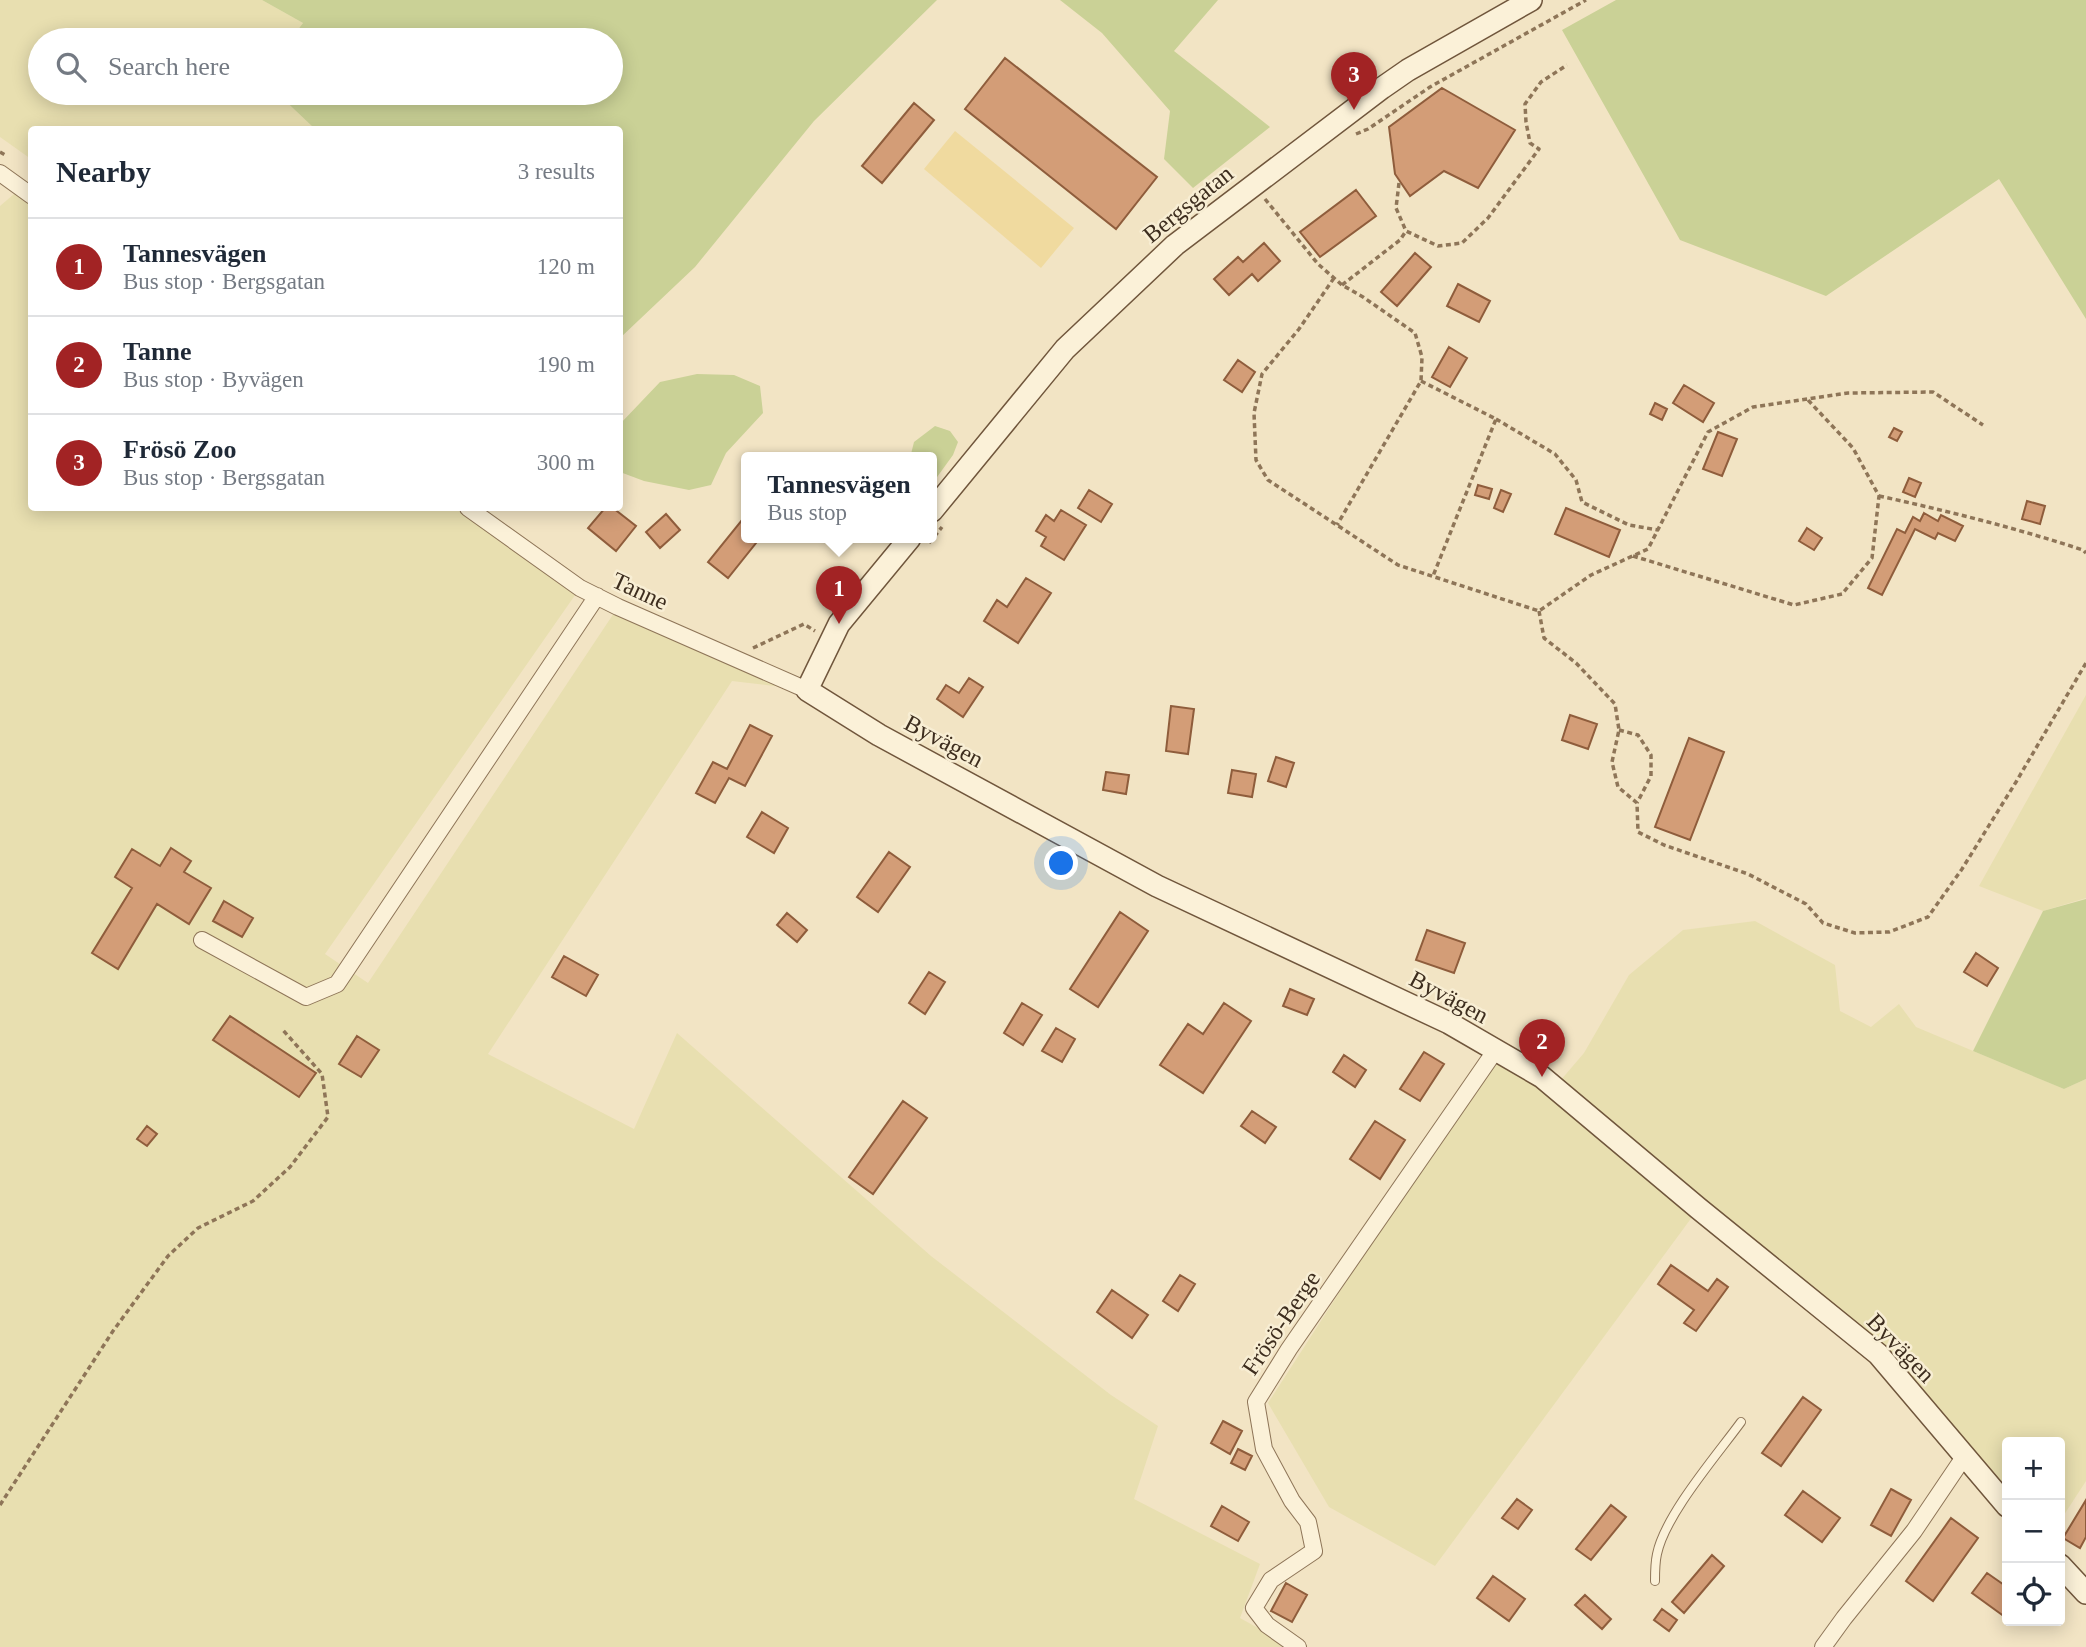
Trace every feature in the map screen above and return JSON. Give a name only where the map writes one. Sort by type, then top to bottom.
[{"type":"street","name":"Bergsgatan","points":[[940,516],[1065,349],[1175,245],[1408,70],[1531,0]]},
{"type":"street","points":[[0,173],[28,193]]},
{"type":"street","name":"Tanne","points":[[472,511],[580,588],[807,690]]},
{"type":"street","points":[[807,690],[839,624],[916,545]]},
{"type":"street","points":[[202,940],[306,997],[337,984],[597,596]]},
{"type":"street","name":"Byvägen","points":[[807,690],[879,735],[1157,886],[1449,1023],[1542,1077],[1878,1354],[2002,1500]]},
{"type":"street","name":"Frösö-Berge","points":[[1298,1647],[1267,1625],[1254,1608],[1271,1580],[1314,1551],[1308,1521],[1292,1501],[1264,1449],[1256,1402],[1289,1349],[1495,1051]]},
{"type":"street","points":[[1823,1647],[1914,1531],[1964,1457]]},
{"type":"street","points":[[2065,1570],[2086,1593]]},
{"type":"lane","points":[[1654,1581],[1657,1553],[1664,1534],[1682,1503],[1741,1422]]},
{"type":"path","points":[[1354,135],[1368,129],[1430,87],[1586,0]]},
{"type":"path","points":[[1399,183],[1396,208],[1406,231],[1438,246],[1462,243],[1488,218],[1539,149],[1530,143],[1525,104],[1541,82],[1567,65]]},
{"type":"path","points":[[1260,193],[1318,264],[1342,285],[1415,333],[1422,357],[1421,381],[1337,525]]},
{"type":"path","points":[[1342,285],[1401,240],[1406,231]]},
{"type":"path","points":[[1334,278],[1299,330],[1262,374],[1254,413],[1256,460],[1268,480],[1398,565],[1539,611]]},
{"type":"path","points":[[1421,381],[1496,419],[1555,454],[1576,480],[1582,502],[1629,525],[1658,530]]},
{"type":"path","points":[[1539,611],[1591,575],[1648,549],[1708,432],[1753,407],[1848,393],[1933,392],[1983,425]]},
{"type":"path","points":[[1633,556],[1794,605],[1842,594],[1872,558],[1879,496],[1853,447],[1807,399]]},
{"type":"path","points":[[1433,576],[1496,419]]},
{"type":"path","points":[[1879,496],[2040,536],[2086,553]]},
{"type":"path","points":[[1539,611],[1544,638],[1576,663],[1615,704],[1619,730],[1612,762],[1618,787],[1637,803]]},
{"type":"path","points":[[750,649],[804,624],[831,640]]},
{"type":"path","points":[[1619,730],[1638,735],[1651,755],[1651,776],[1637,803],[1638,832],[1664,845],[1748,874],[1806,904],[1823,923],[1855,933],[1889,932],[1928,916],[1962,869],[2086,663]]},
{"type":"path","points":[[0,1505],[113,1331],[168,1256],[198,1228],[253,1201],[290,1167],[328,1117],[322,1074],[282,1029]]},
{"type":"shaded area","points":[[0,0],[262,0],[303,23],[299,28],[28,28],[28,105],[290,105],[312,126],[28,126],[28,157],[0,137]]},
{"type":"shaded area","points":[[21,188],[28,193],[28,511],[472,511],[580,588],[325,954],[368,983],[618,607],[807,690],[732,681],[488,1054],[634,1129],[677,1033],[931,1256],[1111,1395],[1158,1426],[1134,1499],[1260,1564],[1240,1618],[1292,1647],[0,1647],[0,206]]},
{"type":"shaded area","points":[[2086,695],[2086,898],[2043,911],[1979,886]]},
{"type":"shaded area","points":[[1755,921],[1835,965],[1840,1011],[1871,1027],[1899,1004],[1916,1027],[2064,1089],[2086,1079],[2086,1481],[2065,1513],[2065,1437],[2002,1437],[2002,1500],[1878,1354],[1698,1209],[1435,1566],[1329,1507],[1268,1403],[1495,1051],[1554,1088],[1584,1053],[1629,975],[1683,930]]},
{"type":"green space","points":[[262,0],[937,0],[814,121],[695,267],[623,335],[623,126],[312,126],[290,105],[623,105],[623,28],[299,28],[303,23]]},
{"type":"green space","points":[[1060,0],[1218,0],[1174,51],[1270,127],[1193,188],[1164,159],[1170,111],[1102,33]]},
{"type":"green space","points":[[1616,0],[2086,0],[2086,319],[1999,179],[1826,296],[1680,240],[1562,30]]},
{"type":"green space","points":[[697,374],[734,375],[760,386],[763,413],[726,453],[711,485],[689,490],[644,481],[623,473],[623,421],[660,382]]},
{"type":"green space","points":[[935,426],[950,431],[958,442],[953,455],[937,477],[937,452],[912,452],[914,442]]},
{"type":"green space","points":[[2086,899],[2086,1079],[2064,1089],[1973,1051],[2043,911]]},
{"type":"sand","points":[[955,131],[1074,228],[1041,268],[924,169]]},
{"type":"building","points":[[1005,58],[1157,177],[1116,229],[965,109]]},
{"type":"building","points":[[1442,88],[1515,130],[1478,188],[1444,171],[1410,196],[1395,174],[1389,127]]},
{"type":"building","points":[[914,103],[934,120],[882,183],[862,166]]},
{"type":"building","points":[[1356,190],[1376,216],[1320,257],[1300,232]]},
{"type":"building","points":[[1264,243],[1280,261],[1258,281],[1252,274],[1229,295],[1214,279],[1238,257],[1243,262]]},
{"type":"building","points":[[1415,253],[1431,267],[1397,306],[1381,292]]},
{"type":"building","points":[[1458,284],[1490,301],[1479,322],[1447,306]]},
{"type":"building","points":[[1449,347],[1467,358],[1450,387],[1432,377]]},
{"type":"building","points":[[1238,360],[1255,372],[1242,392],[1224,380]]},
{"type":"building","points":[[1684,385],[1714,403],[1703,422],[1673,403]]},
{"type":"building","points":[[1655,403],[1667,409],[1662,420],[1650,414]]},
{"type":"building","points":[[1894,428],[1902,432],[1897,441],[1889,437]]},
{"type":"building","points":[[1718,432],[1737,439],[1722,476],[1703,469]]},
{"type":"building","points":[[1909,478],[1921,483],[1915,497],[1903,492]]},
{"type":"building","points":[[1478,485],[1492,489],[1489,499],[1475,495]]},
{"type":"building","points":[[1089,490],[1112,504],[1101,522],[1078,508]]},
{"type":"building","points":[[1501,490],[1511,494],[1503,512],[1494,508]]},
{"type":"building","points":[[2027,501],[2045,506],[2040,524],[2022,519]]},
{"type":"building","points":[[1566,508],[1620,530],[1609,557],[1555,534]]},
{"type":"building","points":[[1061,510],[1086,525],[1064,560],[1041,546],[1046,537],[1036,531],[1046,515],[1054,521]]},
{"type":"building","points":[[602,511],[617,511],[636,526],[616,551],[588,528]]},
{"type":"building","points":[[1924,513],[1938,521],[1941,515],[1963,526],[1955,541],[1938,533],[1935,539],[1915,529],[1882,595],[1868,588],[1897,529],[1905,533],[1913,517],[1920,521]]},
{"type":"building","points":[[666,514],[680,530],[660,548],[646,532]]},
{"type":"building","points":[[741,521],[741,543],[756,543],[728,578],[708,562]]},
{"type":"building","points":[[1807,528],[1822,538],[1814,550],[1799,541]]},
{"type":"building","points":[[1026,578],[1051,593],[1018,643],[984,621],[997,600],[1007,607]]},
{"type":"building","points":[[969,678],[983,687],[963,717],[937,699],[946,685],[959,693]]},
{"type":"building","points":[[1171,706],[1194,709],[1188,754],[1166,751]]},
{"type":"building","points":[[1570,715],[1597,724],[1588,749],[1562,740]]},
{"type":"building","points":[[750,725],[772,736],[745,786],[729,778],[715,803],[696,793],[713,762],[727,769]]},
{"type":"building","points":[[1689,738],[1724,752],[1690,840],[1655,827]]},
{"type":"building","points":[[1276,757],[1294,763],[1286,787],[1268,781]]},
{"type":"building","points":[[1232,770],[1256,774],[1252,797],[1228,793]]},
{"type":"building","points":[[1106,772],[1129,775],[1126,794],[1103,790]]},
{"type":"building","points":[[762,812],[788,828],[774,853],[747,837]]},
{"type":"building","points":[[171,848],[191,861],[184,872],[211,888],[189,924],[157,904],[118,969],[92,953],[132,888],[115,877],[132,849],[160,866]]},
{"type":"building","points":[[889,852],[910,867],[878,912],[857,897]]},
{"type":"building","points":[[224,901],[253,918],[242,937],[213,921]]},
{"type":"building","points":[[1120,912],[1148,931],[1098,1007],[1070,989]]},
{"type":"building","points":[[787,913],[807,930],[797,942],[777,925]]},
{"type":"building","points":[[1427,930],[1465,943],[1454,973],[1416,960]]},
{"type":"building","points":[[1976,953],[1998,968],[1987,986],[1964,972]]},
{"type":"building","points":[[564,956],[598,975],[586,996],[552,977]]},
{"type":"building","points":[[929,972],[945,982],[925,1014],[909,1003]]},
{"type":"building","points":[[1290,989],[1314,999],[1307,1015],[1283,1006]]},
{"type":"building","points":[[1022,1003],[1042,1015],[1023,1045],[1004,1033]]},
{"type":"building","points":[[1224,1003],[1251,1021],[1203,1093],[1160,1065],[1188,1024],[1203,1034]]},
{"type":"building","points":[[230,1016],[316,1073],[299,1097],[213,1040]]},
{"type":"building","points":[[1056,1028],[1075,1039],[1062,1062],[1042,1051]]},
{"type":"building","points":[[357,1036],[379,1050],[361,1077],[339,1064]]},
{"type":"building","points":[[1424,1052],[1444,1064],[1420,1101],[1400,1089]]},
{"type":"building","points":[[1344,1055],[1366,1070],[1355,1087],[1333,1072]]},
{"type":"building","points":[[903,1101],[927,1118],[873,1194],[849,1177]]},
{"type":"building","points":[[1252,1111],[1276,1127],[1265,1143],[1241,1126]]},
{"type":"building","points":[[1375,1121],[1405,1140],[1380,1179],[1350,1159]]},
{"type":"building","points":[[147,1126],[157,1134],[147,1146],[137,1139]]},
{"type":"building","points":[[1671,1265],[1708,1291],[1717,1279],[1728,1287],[1696,1331],[1684,1323],[1694,1310],[1658,1284]]},
{"type":"building","points":[[1180,1275],[1195,1284],[1178,1311],[1163,1301]]},
{"type":"building","points":[[1112,1290],[1148,1315],[1132,1338],[1097,1312]]},
{"type":"building","points":[[1803,1397],[1821,1410],[1781,1466],[1762,1453]]},
{"type":"building","points":[[1223,1421],[1242,1431],[1230,1454],[1211,1443]]},
{"type":"building","points":[[1238,1449],[1252,1456],[1245,1470],[1231,1463]]},
{"type":"building","points":[[1891,1489],[1911,1500],[1891,1536],[1871,1525]]},
{"type":"building","points":[[1803,1491],[1840,1518],[1822,1542],[1785,1515]]},
{"type":"building","points":[[1517,1499],[1532,1510],[1518,1529],[1502,1518]]},
{"type":"building","points":[[2086,1500],[2086,1537],[2080,1548],[2065,1539],[2065,1535]]},
{"type":"building","points":[[1611,1505],[1626,1517],[1591,1560],[1576,1549]]},
{"type":"building","points":[[1222,1506],[1249,1522],[1238,1541],[1211,1526]]},
{"type":"building","points":[[1951,1518],[1978,1538],[1933,1601],[1906,1581]]},
{"type":"building","points":[[1712,1555],[1724,1566],[1684,1613],[1672,1602]]},
{"type":"building","points":[[1987,1573],[2002,1584],[2002,1615],[1972,1593]]},
{"type":"building","points":[[1493,1576],[1525,1599],[1509,1621],[1477,1598]]},
{"type":"building","points":[[1286,1583],[1307,1595],[1292,1622],[1271,1611]]},
{"type":"building","points":[[1585,1595],[1611,1619],[1602,1629],[1575,1605]]},
{"type":"building","points":[[1662,1609],[1677,1620],[1669,1631],[1654,1620]]},
{"type":"place","name":"Frösö Zoo","points":[[1354,110]]},
{"type":"place","name":"Tannesvägen","points":[[839,624]]},
{"type":"place","name":"Tanne","points":[[1542,1077]]}]
